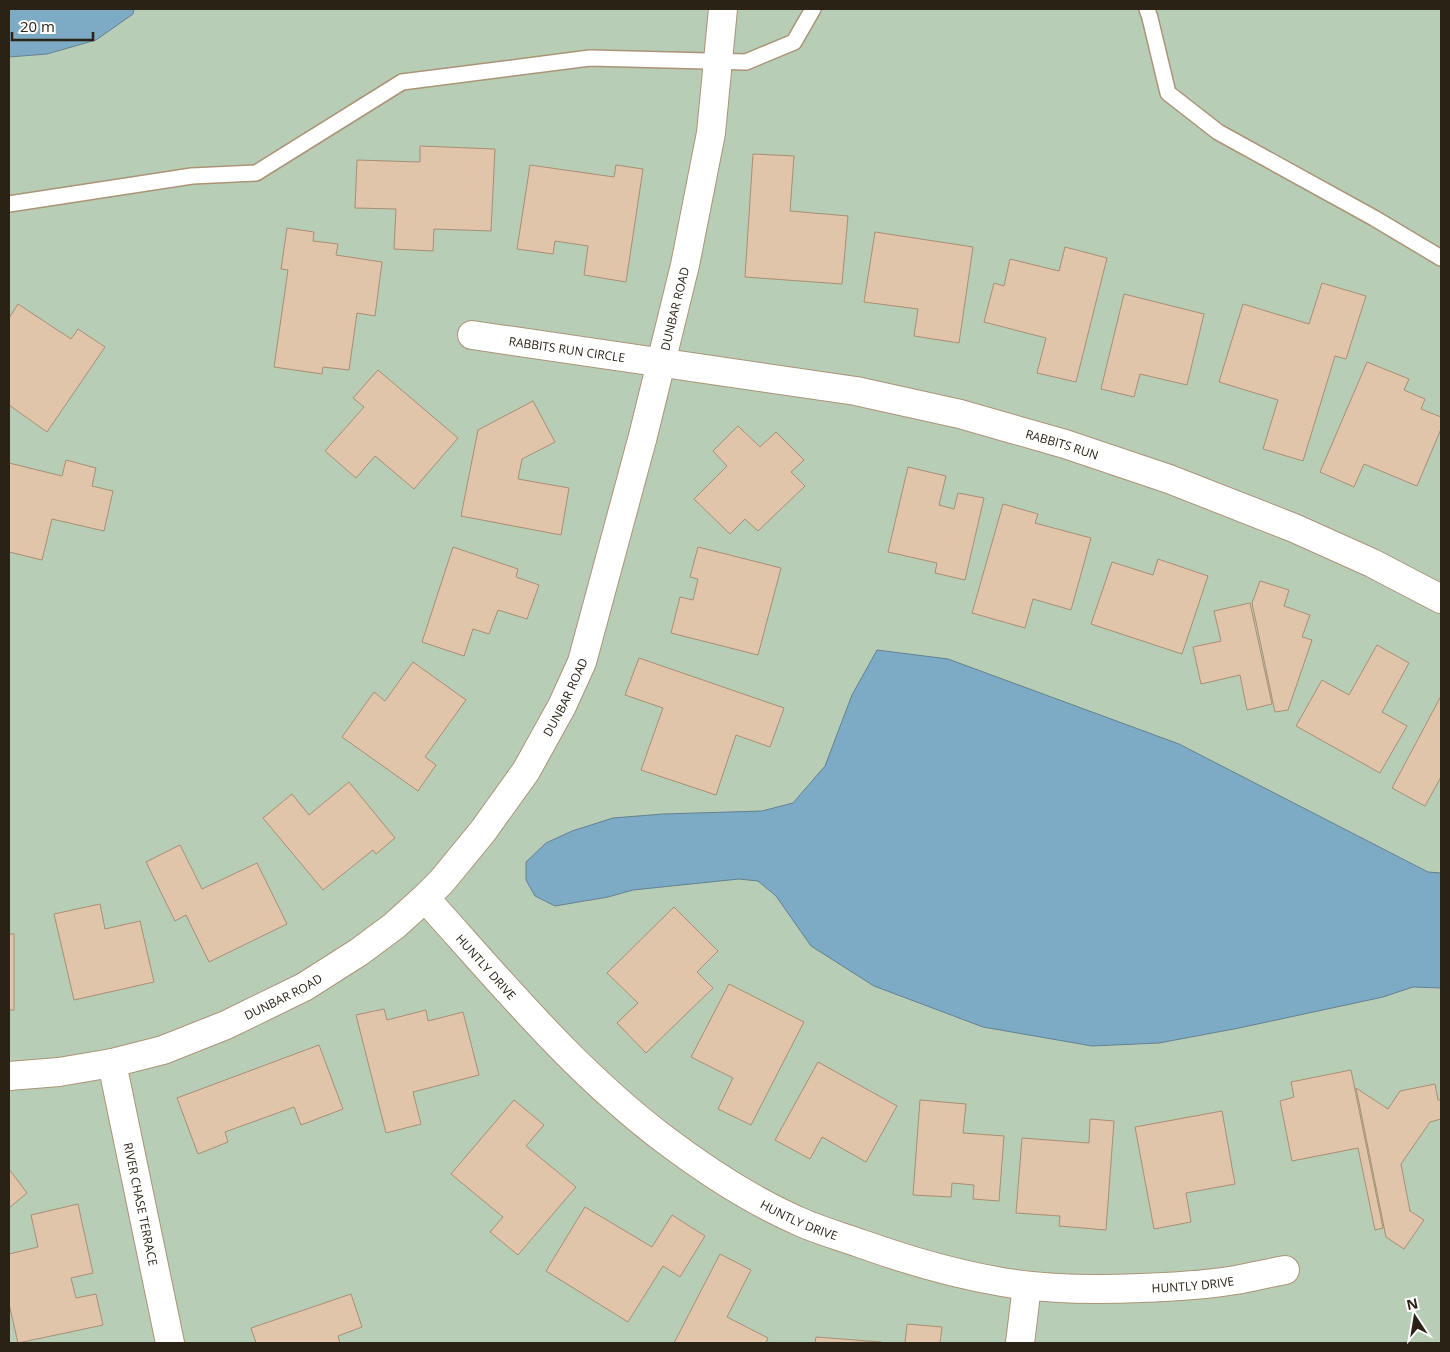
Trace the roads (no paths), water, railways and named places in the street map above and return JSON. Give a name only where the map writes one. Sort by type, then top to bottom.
[{"type":"street","name":"DUNBAR ROAD","points":[[9,1076],[59,1072],[112,1063],[163,1050],[226,1025],[304,987],[360,952],[394,926],[425,898],[442,881],[482,831],[526,771],[562,706],[582,662],[643,436],[685,265],[711,133],[723,9]]},
{"type":"street","name":"RABBITS RUN CIRCLE","points":[[472,336],[662,362]]},
{"type":"street","name":"RABBITS RUN","points":[[662,362],[856,391],[960,414],[1065,444],[1169,479],[1294,528],[1372,564],[1441,599]]},
{"type":"street","name":"HUNTLY DRIVE","points":[[425,898],[544,1030],[612,1096],[664,1139],[729,1184],[799,1222],[891,1255],[956,1273],[1027,1286],[1107,1290],[1184,1287],[1235,1280],[1285,1270]]},
{"type":"street","name":"RIVER CHASE TERRACE","points":[[112,1063],[170,1343]]},
{"type":"street","points":[[1020,1343],[1027,1286]]},
{"type":"lane","points":[[9,204],[192,176],[256,173],[402,82],[590,58],[746,62],[794,42],[813,9]]},
{"type":"lane","points":[[1146,9],[1150,18],[1168,93],[1218,132],[1374,218],[1441,258]]},
{"type":"water","points":[[9,9],[134,9],[133,14],[96,40],[47,54],[9,57]]},
{"type":"water","points":[[877,650],[948,659],[1179,744],[1428,872],[1441,873],[1441,988],[1413,987],[1383,997],[1159,1043],[1092,1046],[983,1027],[874,986],[811,946],[776,896],[758,881],[739,879],[633,890],[608,897],[555,906],[535,896],[526,880],[526,862],[546,843],[572,831],[613,818],[663,814],[762,811],[793,803],[825,766],[852,695]]}]
